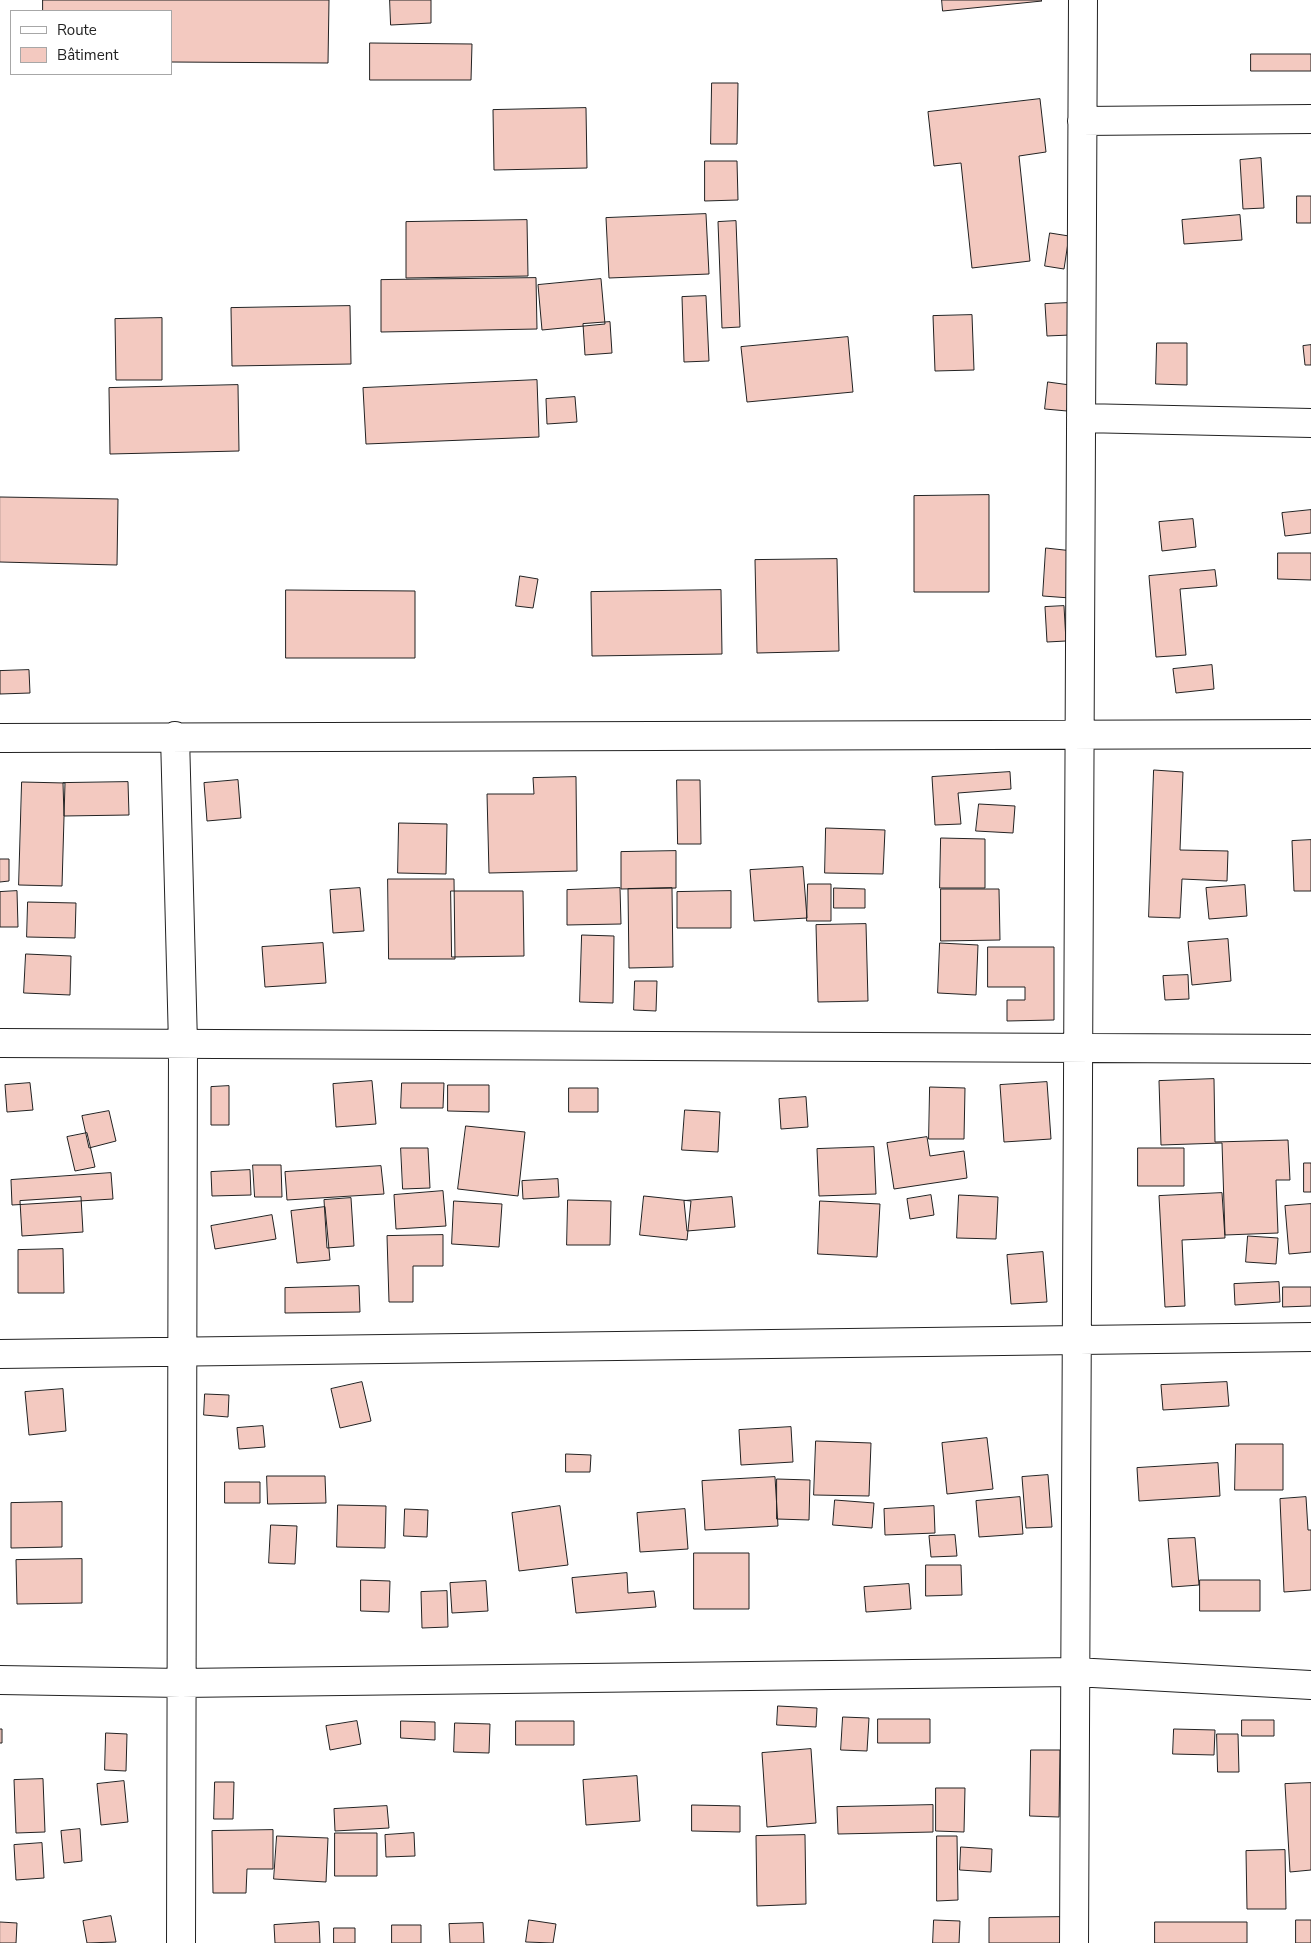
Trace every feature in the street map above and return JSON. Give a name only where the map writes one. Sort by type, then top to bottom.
[{"type":"street","points":[[1074,1943],[1083,0]]},
{"type":"street","points":[[1082,121],[1311,119]]},
{"type":"street","points":[[1081,418],[1311,423]]},
{"type":"street","points":[[0,738],[1311,734]]},
{"type":"street","points":[[174,736],[183,1044],[180,1943]]},
{"type":"street","points":[[0,1043],[1311,1048]]},
{"type":"street","points":[[0,1354],[1311,1337]]},
{"type":"street","points":[[0,1680],[181,1683],[1075,1672],[1311,1685]]},
{"type":"building","points":[[43,0],[329,0],[328,63],[172,62],[172,10],[43,10]]},
{"type":"building","points":[[390,0],[431,0],[431,23],[391,25]]},
{"type":"building","points":[[942,0],[1041,0],[1042,1],[943,11]]},
{"type":"building","points":[[370,43],[472,44],[471,80],[370,80]]},
{"type":"building","points":[[1251,54],[1311,54],[1311,71],[1251,71]]},
{"type":"building","points":[[712,83],[738,83],[737,144],[711,144]]},
{"type":"building","points":[[1040,99],[1046,152],[1019,156],[1030,261],[972,268],[961,163],[934,166],[928,112]]},
{"type":"building","points":[[586,108],[587,168],[494,170],[493,110]]},
{"type":"building","points":[[1261,158],[1264,208],[1243,209],[1240,160]]},
{"type":"building","points":[[705,161],[737,161],[738,200],[705,201]]},
{"type":"building","points":[[1297,196],[1311,196],[1311,223],[1297,223]]},
{"type":"building","points":[[706,214],[709,274],[609,278],[606,218]]},
{"type":"building","points":[[1240,215],[1242,240],[1184,244],[1182,220]]},
{"type":"building","points":[[527,220],[528,276],[406,278],[406,222]]},
{"type":"building","points":[[736,221],[740,327],[722,328],[718,222]]},
{"type":"building","points":[[1050,233],[1069,236],[1064,269],[1045,266]]},
{"type":"building","points":[[536,278],[537,329],[381,332],[381,280]]},
{"type":"building","points":[[601,279],[605,324],[542,330],[538,285]]},
{"type":"building","points":[[706,296],[709,361],[684,362],[682,297]]},
{"type":"building","points":[[1068,303],[1070,335],[1047,336],[1045,304]]},
{"type":"building","points":[[350,306],[351,364],[232,366],[231,308]]},
{"type":"building","points":[[972,315],[974,370],[935,371],[933,316]]},
{"type":"building","points":[[162,318],[162,380],[116,380],[115,319]]},
{"type":"building","points":[[610,322],[612,353],[585,355],[583,324]]},
{"type":"building","points":[[848,337],[853,392],[747,402],[741,347]]},
{"type":"building","points":[[1157,343],[1187,343],[1187,385],[1156,384]]},
{"type":"building","points":[[1311,345],[1311,365],[1305,365],[1303,346]]},
{"type":"building","points":[[537,380],[539,437],[366,444],[363,388]]},
{"type":"building","points":[[1048,382],[1070,385],[1067,411],[1045,409]]},
{"type":"building","points":[[238,385],[239,451],[110,454],[109,388]]},
{"type":"building","points":[[575,397],[577,422],[547,424],[546,399]]},
{"type":"building","points":[[989,495],[989,592],[914,592],[914,496]]},
{"type":"building","points":[[0,497],[118,499],[117,565],[0,562]]},
{"type":"building","points":[[1311,510],[1311,533],[1285,536],[1282,513]]},
{"type":"building","points":[[1193,519],[1196,547],[1162,551],[1159,522]]},
{"type":"building","points":[[1046,548],[1073,551],[1070,598],[1043,596]]},
{"type":"building","points":[[1278,553],[1311,553],[1311,580],[1278,579]]},
{"type":"building","points":[[837,559],[839,651],[757,653],[755,560]]},
{"type":"building","points":[[1215,570],[1217,586],[1180,589],[1186,655],[1156,657],[1149,576]]},
{"type":"building","points":[[520,576],[538,579],[533,608],[516,606]]},
{"type":"building","points":[[286,590],[415,591],[415,658],[286,658]]},
{"type":"building","points":[[721,590],[722,654],[592,656],[591,592]]},
{"type":"building","points":[[1064,606],[1066,641],[1047,642],[1045,607]]},
{"type":"building","points":[[1212,665],[1214,689],[1176,693],[1173,669]]},
{"type":"building","points":[[29,670],[30,693],[0,694],[0,671]]},
{"type":"building","points":[[1154,770],[1183,772],[1180,850],[1228,851],[1227,881],[1182,879],[1180,918],[1149,917]]},
{"type":"building","points":[[1010,772],[1011,789],[958,793],[961,824],[935,825],[932,777]]},
{"type":"building","points":[[576,777],[577,871],[489,873],[487,794],[534,794],[533,778]]},
{"type":"building","points":[[238,780],[241,818],[207,821],[204,783]]},
{"type":"building","points":[[677,780],[700,780],[701,844],[678,844]]},
{"type":"building","points":[[22,782],[65,783],[62,886],[19,885]]},
{"type":"building","points":[[128,782],[129,815],[64,816],[63,783]]},
{"type":"building","points":[[979,804],[1015,806],[1013,833],[976,831]]},
{"type":"building","points":[[399,823],[447,824],[446,874],[398,873]]},
{"type":"building","points":[[826,828],[885,830],[883,874],[825,873]]},
{"type":"building","points":[[941,838],[985,839],[985,888],[940,888]]},
{"type":"building","points":[[1311,840],[1311,891],[1294,891],[1292,841]]},
{"type":"building","points":[[676,851],[676,888],[621,889],[621,852]]},
{"type":"building","points":[[0,859],[9,859],[9,881],[0,882]]},
{"type":"building","points":[[803,867],[807,918],[754,921],[750,870]]},
{"type":"building","points":[[388,879],[454,879],[455,959],[389,959]]},
{"type":"building","points":[[808,884],[831,884],[831,921],[807,921]]},
{"type":"building","points":[[1245,885],[1247,916],[1209,919],[1206,888]]},
{"type":"building","points":[[360,888],[364,931],[333,933],[330,890]]},
{"type":"building","points":[[620,888],[621,924],[567,925],[567,890]]},
{"type":"building","points":[[672,888],[673,967],[629,968],[628,889]]},
{"type":"building","points":[[834,888],[865,889],[865,908],[834,908]]},
{"type":"building","points":[[941,889],[999,889],[1000,940],[941,941]]},
{"type":"building","points":[[17,891],[18,927],[0,927],[0,892]]},
{"type":"building","points":[[451,891],[523,891],[524,956],[452,957]]},
{"type":"building","points":[[731,891],[731,928],[677,928],[677,892]]},
{"type":"building","points":[[28,902],[76,903],[75,938],[27,937]]},
{"type":"building","points":[[866,924],[868,1001],[818,1002],[816,925]]},
{"type":"building","points":[[582,935],[614,936],[613,1003],[580,1002]]},
{"type":"building","points":[[1228,939],[1231,981],[1192,985],[1188,942]]},
{"type":"building","points":[[323,943],[326,983],[265,987],[262,947]]},
{"type":"building","points":[[940,943],[978,945],[976,995],[938,993]]},
{"type":"building","points":[[988,947],[1054,947],[1054,1020],[1007,1021],[1007,1000],[1025,1000],[1025,987],[988,987]]},
{"type":"building","points":[[26,954],[71,956],[70,995],[24,993]]},
{"type":"building","points":[[1188,975],[1189,999],[1165,1000],[1163,976]]},
{"type":"building","points":[[635,981],[657,981],[656,1011],[634,1010]]},
{"type":"building","points":[[1214,1079],[1215,1142],[1288,1140],[1290,1180],[1276,1180],[1278,1233],[1225,1235],[1222,1143],[1161,1145],[1159,1081]]},
{"type":"building","points":[[372,1081],[376,1124],[336,1127],[333,1084]]},
{"type":"building","points":[[1047,1082],[1051,1139],[1004,1142],[1000,1085]]},
{"type":"building","points":[[30,1083],[33,1110],[7,1112],[5,1085]]},
{"type":"building","points":[[402,1083],[444,1083],[443,1108],[401,1108]]},
{"type":"building","points":[[448,1085],[489,1085],[489,1112],[448,1111]]},
{"type":"building","points":[[229,1086],[229,1125],[211,1125],[211,1087]]},
{"type":"building","points":[[930,1087],[965,1088],[964,1139],[929,1139]]},
{"type":"building","points":[[569,1088],[598,1088],[598,1112],[569,1112]]},
{"type":"building","points":[[806,1097],[808,1127],[781,1129],[779,1099]]},
{"type":"building","points":[[685,1110],[720,1112],[718,1152],[682,1150]]},
{"type":"building","points":[[109,1111],[116,1141],[89,1148],[82,1116]]},
{"type":"building","points":[[466,1126],[525,1132],[518,1196],[458,1189]]},
{"type":"building","points":[[87,1133],[95,1167],[75,1171],[67,1137]]},
{"type":"building","points":[[927,1137],[930,1156],[964,1151],[967,1178],[894,1189],[887,1143]]},
{"type":"building","points":[[874,1147],[876,1194],[819,1196],[817,1149]]},
{"type":"building","points":[[401,1148],[428,1148],[430,1188],[403,1189]]},
{"type":"building","points":[[1138,1148],[1184,1148],[1184,1186],[1138,1186]]},
{"type":"building","points":[[1304,1163],[1311,1163],[1311,1192],[1304,1192]]},
{"type":"building","points":[[253,1165],[281,1165],[282,1197],[255,1197]]},
{"type":"building","points":[[381,1166],[384,1194],[287,1200],[285,1172]]},
{"type":"building","points":[[250,1170],[251,1195],[212,1196],[211,1172]]},
{"type":"building","points":[[111,1173],[113,1199],[12,1205],[11,1180]]},
{"type":"building","points":[[558,1179],[559,1197],[523,1199],[522,1181]]},
{"type":"building","points":[[443,1191],[446,1226],[396,1229],[394,1195]]},
{"type":"building","points":[[1222,1193],[1225,1238],[1182,1240],[1185,1306],[1165,1307],[1159,1196]]},
{"type":"building","points":[[931,1195],[934,1215],[910,1219],[907,1199]]},
{"type":"building","points":[[959,1195],[998,1197],[996,1239],[957,1238]]},
{"type":"building","points":[[644,1196],[691,1201],[687,1240],[640,1235]]},
{"type":"building","points":[[81,1197],[83,1232],[22,1236],[20,1201]]},
{"type":"building","points":[[732,1197],[735,1227],[687,1231],[684,1201]]},
{"type":"building","points":[[351,1198],[354,1246],[327,1248],[324,1200]]},
{"type":"building","points":[[568,1200],[611,1201],[610,1245],[567,1245]]},
{"type":"building","points":[[454,1201],[502,1204],[499,1247],[452,1244]]},
{"type":"building","points":[[820,1201],[880,1204],[877,1257],[818,1254]]},
{"type":"building","points":[[1311,1204],[1311,1252],[1289,1254],[1285,1206]]},
{"type":"building","points":[[325,1207],[330,1260],[297,1263],[291,1211]]},
{"type":"building","points":[[272,1215],[276,1239],[215,1249],[211,1226]]},
{"type":"building","points":[[443,1235],[443,1266],[413,1266],[413,1302],[389,1302],[387,1236]]},
{"type":"building","points":[[1248,1236],[1278,1238],[1276,1264],[1246,1262]]},
{"type":"building","points":[[63,1249],[64,1293],[18,1293],[18,1250]]},
{"type":"building","points":[[1043,1252],[1047,1302],[1011,1304],[1007,1255]]},
{"type":"building","points":[[1279,1282],[1280,1302],[1235,1305],[1234,1284]]},
{"type":"building","points":[[359,1286],[360,1312],[285,1313],[285,1288]]},
{"type":"building","points":[[1283,1287],[1311,1287],[1311,1306],[1283,1307]]},
{"type":"building","points":[[362,1382],[371,1421],[340,1428],[331,1389]]},
{"type":"building","points":[[1227,1382],[1229,1406],[1163,1410],[1161,1385]]},
{"type":"building","points":[[63,1389],[66,1431],[29,1435],[25,1392]]},
{"type":"building","points":[[205,1394],[229,1395],[228,1417],[204,1415]]},
{"type":"building","points":[[263,1426],[265,1447],[239,1449],[237,1428]]},
{"type":"building","points":[[791,1427],[793,1462],[741,1465],[739,1430]]},
{"type":"building","points":[[987,1438],[993,1489],[947,1494],[942,1443]]},
{"type":"building","points":[[816,1441],[871,1443],[869,1496],[814,1495]]},
{"type":"building","points":[[1236,1444],[1283,1444],[1283,1490],[1235,1490]]},
{"type":"building","points":[[566,1454],[591,1455],[590,1472],[566,1472]]},
{"type":"building","points":[[1218,1463],[1220,1496],[1139,1501],[1137,1468]]},
{"type":"building","points":[[1048,1475],[1052,1527],[1026,1528],[1022,1477]]},
{"type":"building","points":[[267,1476],[325,1476],[326,1503],[268,1504]]},
{"type":"building","points":[[775,1477],[778,1526],[705,1530],[702,1481]]},
{"type":"building","points":[[777,1479],[810,1480],[809,1520],[777,1519]]},
{"type":"building","points":[[225,1482],[260,1482],[260,1503],[225,1503]]},
{"type":"building","points":[[1020,1497],[1023,1534],[979,1537],[976,1501]]},
{"type":"building","points":[[1306,1497],[1308,1530],[1311,1530],[1311,1590],[1284,1592],[1280,1499]]},
{"type":"building","points":[[835,1500],[874,1503],[872,1528],[833,1525]]},
{"type":"building","points":[[62,1502],[62,1547],[11,1548],[11,1503]]},
{"type":"building","points":[[338,1505],[386,1506],[385,1548],[337,1547]]},
{"type":"building","points":[[560,1506],[568,1565],[519,1571],[512,1513]]},
{"type":"building","points":[[934,1506],[935,1533],[885,1535],[884,1509]]},
{"type":"building","points":[[405,1509],[428,1510],[427,1537],[404,1536]]},
{"type":"building","points":[[685,1509],[688,1549],[640,1552],[637,1513]]},
{"type":"building","points":[[271,1525],[297,1526],[295,1564],[269,1563]]},
{"type":"building","points":[[955,1535],[957,1556],[931,1557],[929,1536]]},
{"type":"building","points":[[1195,1538],[1199,1585],[1172,1587],[1168,1539]]},
{"type":"building","points":[[694,1553],[749,1553],[749,1609],[694,1609]]},
{"type":"building","points":[[82,1559],[82,1603],[17,1604],[16,1560]]},
{"type":"building","points":[[926,1565],[961,1565],[962,1595],[926,1596]]},
{"type":"building","points":[[627,1573],[628,1593],[654,1591],[656,1607],[576,1613],[572,1578]]},
{"type":"building","points":[[361,1580],[390,1581],[389,1612],[361,1611]]},
{"type":"building","points":[[1200,1580],[1260,1580],[1260,1611],[1200,1611]]},
{"type":"building","points":[[486,1581],[488,1611],[452,1613],[450,1583]]},
{"type":"building","points":[[909,1584],[911,1609],[866,1612],[864,1587]]},
{"type":"building","points":[[447,1591],[448,1627],[422,1628],[421,1592]]},
{"type":"building","points":[[778,1706],[817,1708],[816,1727],[777,1725]]},
{"type":"building","points":[[843,1717],[869,1718],[867,1751],[841,1750]]},
{"type":"building","points":[[878,1719],[930,1719],[930,1743],[878,1743]]},
{"type":"building","points":[[1242,1720],[1274,1720],[1274,1736],[1242,1736]]},
{"type":"building","points":[[357,1721],[361,1744],[330,1750],[326,1726]]},
{"type":"building","points":[[401,1721],[435,1722],[435,1740],[401,1738]]},
{"type":"building","points":[[516,1721],[574,1721],[574,1745],[516,1745]]},
{"type":"building","points":[[455,1723],[490,1724],[489,1753],[454,1752]]},
{"type":"building","points":[[0,1729],[2,1729],[2,1743],[0,1743]]},
{"type":"building","points":[[1174,1729],[1215,1730],[1214,1755],[1173,1754]]},
{"type":"building","points":[[106,1733],[127,1734],[126,1771],[105,1770]]},
{"type":"building","points":[[1217,1734],[1238,1734],[1239,1772],[1218,1772]]},
{"type":"building","points":[[811,1749],[816,1823],[767,1827],[762,1753]]},
{"type":"building","points":[[1031,1750],[1060,1750],[1059,1817],[1030,1816]]},
{"type":"building","points":[[637,1776],[640,1821],[586,1825],[583,1780]]},
{"type":"building","points":[[43,1779],[45,1832],[16,1833],[14,1780]]},
{"type":"building","points":[[124,1781],[128,1822],[101,1825],[97,1784]]},
{"type":"building","points":[[215,1782],[234,1782],[233,1819],[214,1819]]},
{"type":"building","points":[[1311,1783],[1311,1870],[1290,1872],[1285,1784]]},
{"type":"building","points":[[936,1788],[965,1788],[964,1832],[936,1831]]},
{"type":"building","points":[[692,1805],[740,1806],[740,1832],[692,1831]]},
{"type":"building","points":[[933,1805],[933,1832],[838,1834],[837,1807]]},
{"type":"building","points":[[387,1806],[389,1828],[335,1831],[334,1809]]},
{"type":"building","points":[[80,1829],[82,1861],[64,1863],[61,1831]]},
{"type":"building","points":[[273,1830],[273,1869],[247,1869],[246,1893],[213,1893],[212,1831]]},
{"type":"building","points":[[335,1833],[377,1833],[377,1876],[335,1876]]},
{"type":"building","points":[[414,1833],[415,1856],[386,1857],[385,1835]]},
{"type":"building","points":[[805,1835],[806,1904],[757,1906],[756,1836]]},
{"type":"building","points":[[277,1836],[328,1838],[326,1882],[274,1879]]},
{"type":"building","points":[[937,1836],[957,1836],[958,1900],[937,1901]]},
{"type":"building","points":[[42,1843],[44,1878],[16,1880],[14,1845]]},
{"type":"building","points":[[961,1847],[992,1849],[991,1872],[960,1870]]},
{"type":"building","points":[[1285,1850],[1286,1909],[1247,1909],[1246,1851]]},
{"type":"building","points":[[111,1916],[116,1942],[87,1943],[83,1921]]},
{"type":"building","points":[[1063,1917],[1063,1943],[989,1943],[989,1918]]},
{"type":"building","points":[[529,1920],[556,1924],[553,1943],[526,1942]]},
{"type":"building","points":[[934,1920],[960,1921],[959,1943],[933,1943]]},
{"type":"building","points":[[1296,1920],[1311,1920],[1311,1943],[1296,1943]]},
{"type":"building","points":[[0,1922],[17,1923],[16,1943],[0,1943]]},
{"type":"building","points":[[319,1922],[320,1943],[275,1943],[274,1925]]},
{"type":"building","points":[[1155,1922],[1247,1922],[1247,1943],[1155,1943]]},
{"type":"building","points":[[483,1923],[484,1943],[450,1943],[449,1924]]},
{"type":"building","points":[[392,1925],[421,1925],[421,1943],[392,1943]]},
{"type":"building","points":[[334,1928],[355,1928],[355,1943],[334,1943]]}]
